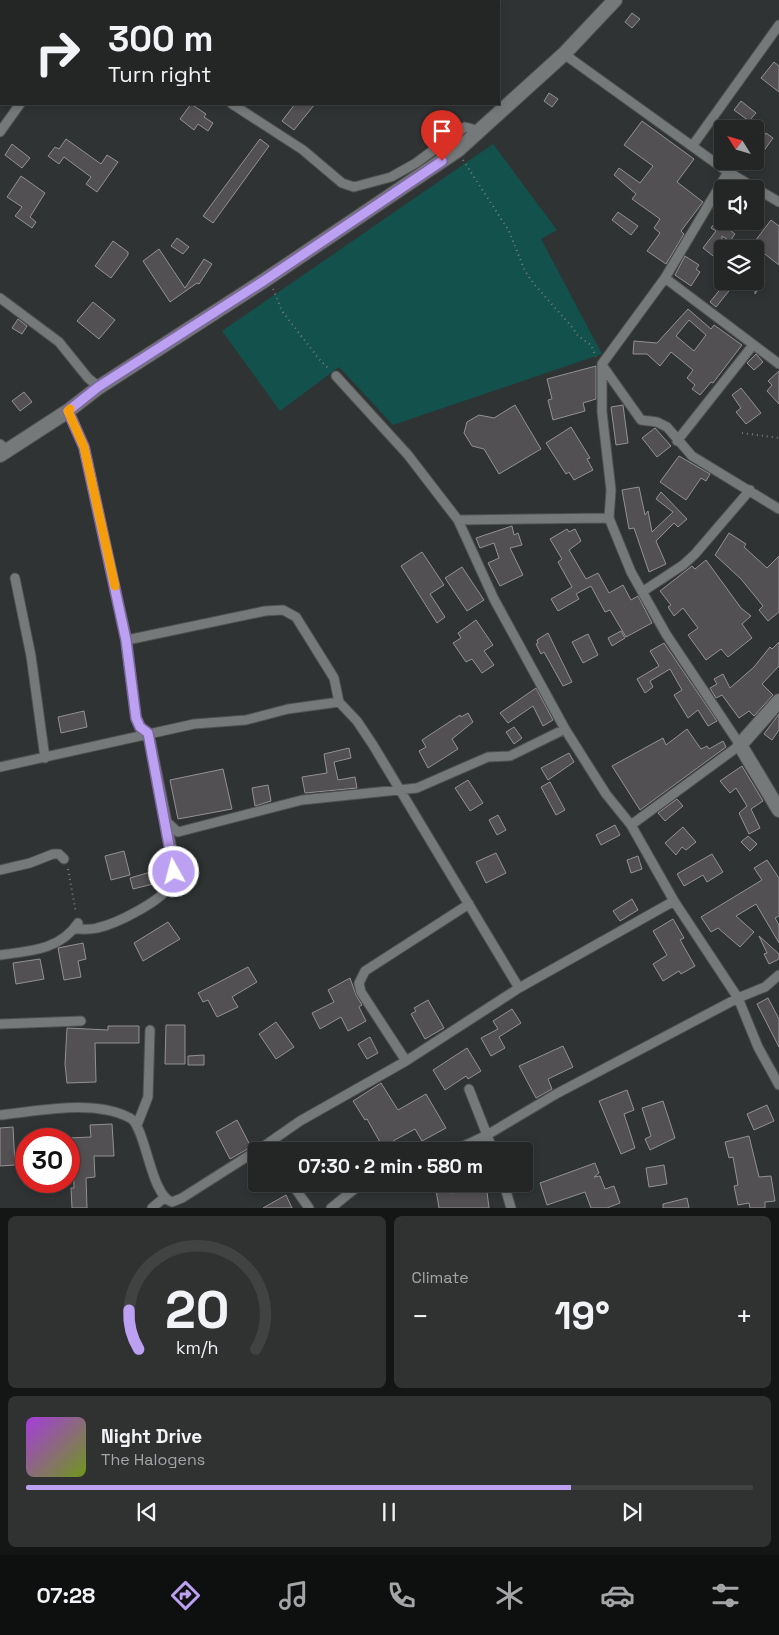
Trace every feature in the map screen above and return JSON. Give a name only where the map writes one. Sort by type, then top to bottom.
[{"type":"street","points":[[3,449],[68,411],[98,387],[265,280],[458,150],[564,54],[615,0]]},
{"type":"street","points":[[693,145],[779,25]]},
{"type":"street","points":[[564,54],[728,172],[779,202]]},
{"type":"street","points":[[0,132],[19,105]]},
{"type":"street","points":[[234,105],[289,140],[342,183],[354,187],[391,177],[416,162],[465,127],[481,130]]},
{"type":"street","points":[[728,172],[665,278],[602,364],[602,412],[611,490],[609,518],[642,592],[666,634],[740,745],[779,810]]},
{"type":"street","points":[[665,278],[752,346],[779,364]]},
{"type":"street","points":[[0,298],[59,342],[88,378],[98,387]]},
{"type":"street","points":[[677,441],[752,346]]},
{"type":"street","points":[[602,364],[641,420],[657,422],[667,427],[674,433],[677,441],[692,456],[779,509]]},
{"type":"street","points":[[336,376],[408,455],[458,520],[494,599],[565,729],[606,794],[631,825],[674,901],[738,998],[758,1047],[779,1085]]},
{"type":"street","points":[[0,955],[52,946],[76,926],[94,929],[105,926],[165,893],[172,881],[174,872],[167,822],[148,733],[140,727],[136,718],[126,640],[84,447],[68,411]]},
{"type":"street","points":[[642,592],[683,565],[695,554],[750,490]]},
{"type":"street","points":[[458,520],[609,518]]},
{"type":"street","points":[[15,578],[31,656],[45,758]]},
{"type":"street","points":[[126,640],[265,611],[283,610],[296,617],[334,678],[339,702],[373,745],[520,988]]},
{"type":"street","points":[[631,825],[740,745],[779,701]]},
{"type":"street","points":[[0,767],[194,724],[246,720],[288,709],[339,702]]},
{"type":"street","points":[[167,822],[178,832],[302,800],[416,788],[488,757],[510,756],[565,729]]},
{"type":"street","points":[[0,870],[53,854],[59,854],[64,859]]},
{"type":"street","points":[[276,1142],[300,1121],[406,1061],[520,988],[674,901]]},
{"type":"street","points":[[406,1061],[361,992],[359,983],[365,971],[469,904]]},
{"type":"street","points":[[472,1142],[556,1094],[738,998],[765,987],[779,976]]},
{"type":"street","points":[[0,1024],[81,1021]]},
{"type":"street","points":[[137,1125],[148,1098],[150,1030]]},
{"type":"street","points":[[469,1089],[490,1142]]},
{"type":"street","points":[[0,1115],[54,1109],[96,1108],[130,1118],[137,1125],[145,1156],[166,1197],[172,1202],[248,1160]]},
{"type":"street","points":[[298,1192],[309,1208]]},
{"type":"street","points":[[331,1208],[353,1192]]},
{"type":"street","points":[[506,1192],[511,1208]]},
{"type":"street","points":[[152,1208],[166,1197]]},
{"type":"path","points":[[458,150],[470,174],[478,182],[509,231],[525,271],[578,336],[591,345],[596,358],[602,364]]},
{"type":"path","points":[[265,280],[276,293],[277,303],[282,311],[319,359],[336,376]]},
{"type":"path","points":[[742,433],[779,438]]},
{"type":"path","points":[[64,859],[73,891],[76,926]]},
{"type":"shaded area","points":[[493,144],[557,230],[541,239],[602,354],[393,425],[339,367],[280,411],[222,331]]},
{"type":"building","points":[[632,13],[640,19],[632,28],[625,22]]},
{"type":"building","points":[[774,62],[779,66],[779,92],[761,78]]},
{"type":"building","points":[[549,93],[558,99],[552,107],[544,101]]},
{"type":"building","points":[[741,101],[756,113],[748,120],[734,110]]},
{"type":"building","points":[[190,105],[192,105],[206,114],[204,117],[213,123],[208,131],[198,124],[194,130],[180,119]]},
{"type":"building","points":[[294,105],[314,105],[294,130],[282,121]]},
{"type":"building","points":[[642,121],[694,159],[677,182],[703,202],[681,231],[684,234],[666,264],[647,251],[660,233],[654,228],[660,219],[632,199],[636,194],[614,175],[619,168],[640,183],[653,166],[624,145]]},
{"type":"building","points":[[766,133],[773,138],[764,150],[764,136]]},
{"type":"building","points":[[66,139],[101,164],[107,155],[118,162],[97,192],[86,184],[91,177],[64,157],[59,164],[48,156],[55,147],[59,149]]},
{"type":"building","points":[[260,139],[269,146],[213,223],[203,216]]},
{"type":"building","points":[[12,144],[30,158],[22,168],[5,155]]},
{"type":"building","points":[[21,176],[45,193],[30,217],[36,222],[32,228],[15,216],[22,207],[7,197]]},
{"type":"building","points":[[618,212],[638,226],[631,235],[612,220]]},
{"type":"building","points":[[771,220],[779,226],[779,265],[764,253],[764,240],[756,240]]},
{"type":"building","points":[[714,230],[730,230],[735,234],[731,240],[722,236],[722,240],[714,240],[714,257],[703,248],[716,231]]},
{"type":"building","points":[[177,238],[189,247],[183,254],[171,246]]},
{"type":"building","points":[[113,241],[128,252],[128,255],[111,278],[95,266]]},
{"type":"building","points":[[159,249],[185,288],[204,259],[212,264],[199,284],[197,283],[170,302],[143,261]]},
{"type":"building","points":[[685,256],[699,265],[696,269],[700,272],[691,286],[675,275]]},
{"type":"building","points":[[720,290],[730,290],[716,307],[710,302]]},
{"type":"building","points":[[93,302],[115,320],[99,339],[77,321]]},
{"type":"building","points":[[688,309],[711,329],[714,325],[742,345],[713,383],[711,382],[700,395],[692,389],[695,385],[687,378],[693,370],[671,352],[660,366],[647,354],[633,354],[634,341],[657,343]],"holes":[[[689,320],[706,335],[694,351],[676,336]]]},
{"type":"building","points":[[18,319],[27,326],[22,334],[12,328]]},
{"type":"building","points":[[756,354],[763,362],[754,370],[747,363]]},
{"type":"building","points":[[596,366],[596,399],[583,403],[585,411],[553,420],[548,400],[552,399],[547,379]]},
{"type":"building","points":[[779,371],[779,404],[767,391],[772,385],[768,381]]},
{"type":"building","points":[[741,388],[761,413],[746,424],[736,412],[741,408],[732,395]]},
{"type":"building","points":[[24,392],[32,402],[20,411],[12,401]]},
{"type":"building","points":[[515,405],[541,449],[499,474],[484,449],[472,446],[464,433],[467,422],[479,415],[494,418]]},
{"type":"building","points":[[623,405],[628,443],[616,445],[611,407]]},
{"type":"building","points":[[571,427],[590,458],[587,459],[593,470],[574,480],[569,472],[566,474],[546,443]]},
{"type":"building","points":[[655,428],[671,446],[657,457],[642,438]]},
{"type":"building","points":[[679,456],[710,474],[706,481],[701,478],[686,500],[660,482]]},
{"type":"building","points":[[639,487],[645,515],[648,511],[652,532],[673,512],[656,499],[661,492],[687,519],[678,527],[674,523],[656,541],[666,564],[649,572],[634,528],[629,529],[622,490]]},
{"type":"building","points":[[512,526],[514,535],[518,533],[522,545],[510,548],[523,575],[500,586],[488,563],[499,558],[494,543],[480,548],[476,538]]},
{"type":"building","points":[[567,529],[569,532],[575,529],[581,541],[569,550],[586,579],[598,573],[609,593],[623,585],[631,600],[638,596],[652,623],[626,637],[610,610],[605,612],[591,586],[576,594],[579,599],[558,611],[551,599],[572,587],[558,562],[562,559],[550,539]]},
{"type":"building","points":[[729,533],[746,544],[744,547],[767,568],[779,556],[779,612],[768,621],[759,610],[763,606],[741,579],[715,555]]},
{"type":"building","points":[[422,552],[444,585],[430,594],[445,617],[437,623],[401,566]]},
{"type":"building","points":[[706,560],[741,608],[751,616],[742,624],[752,638],[728,657],[721,649],[706,660],[688,635],[698,628],[683,608],[674,616],[668,607],[671,605],[660,591],[692,566],[695,569]]},
{"type":"building","points":[[462,567],[484,600],[467,611],[445,578]]},
{"type":"building","points":[[476,620],[493,645],[484,651],[494,665],[482,673],[472,659],[466,662],[453,643],[461,638],[458,633]]},
{"type":"building","points":[[621,631],[625,638],[612,646],[608,638]]},
{"type":"building","points":[[548,633],[572,682],[563,686],[544,652],[541,654],[536,644],[538,643],[537,640]]},
{"type":"building","points":[[588,634],[598,655],[583,663],[572,642]]},
{"type":"building","points":[[779,642],[779,666],[762,684],[773,695],[754,716],[749,711],[739,718],[722,695],[716,698],[710,688],[717,684],[714,679],[723,674],[730,688],[754,667],[770,647],[772,649]]},
{"type":"building","points":[[664,643],[717,721],[708,726],[698,710],[688,718],[674,695],[682,690],[670,669],[650,681],[653,687],[645,693],[637,679],[659,666],[650,651]]},
{"type":"building","points":[[536,688],[553,720],[543,726],[533,706],[508,723],[500,713]]},
{"type":"building","points":[[84,711],[87,727],[61,733],[58,717]]},
{"type":"building","points":[[468,713],[473,722],[452,739],[458,749],[428,768],[419,751],[426,747],[422,740],[460,715],[461,717]]},
{"type":"building","points":[[779,714],[779,730],[772,740],[764,734]]},
{"type":"building","points":[[514,727],[522,738],[514,744],[506,732]]},
{"type":"building","points":[[687,729],[701,749],[707,746],[709,749],[723,741],[726,747],[640,810],[612,766],[663,738],[666,745]]},
{"type":"building","points":[[349,748],[351,758],[334,762],[338,780],[355,777],[357,788],[305,793],[302,777],[327,773],[324,754]]},
{"type":"building","points":[[569,753],[574,762],[548,780],[541,768]]},
{"type":"building","points":[[742,766],[763,801],[751,809],[760,828],[749,834],[739,813],[747,806],[736,788],[730,793],[720,781]]},
{"type":"building","points":[[223,769],[232,809],[178,819],[170,780]]},
{"type":"building","points":[[468,780],[483,803],[470,811],[455,788]]},
{"type":"building","points":[[550,782],[565,810],[556,815],[541,787]]},
{"type":"building","points":[[268,785],[271,801],[255,806],[252,788]]},
{"type":"building","points":[[677,799],[683,806],[665,821],[658,813]]},
{"type":"building","points":[[498,815],[506,830],[497,835],[489,820]]},
{"type":"building","points":[[615,825],[620,835],[601,845],[596,835]]},
{"type":"building","points":[[683,827],[696,842],[686,850],[682,847],[676,855],[665,843]]},
{"type":"building","points":[[748,836],[757,844],[750,851],[741,842]]},
{"type":"building","points":[[124,851],[130,875],[111,880],[105,856]]},
{"type":"building","points":[[496,853],[506,873],[486,883],[476,862]]},
{"type":"building","points":[[712,854],[723,872],[707,882],[703,875],[684,886],[677,874]]},
{"type":"building","points":[[638,856],[642,869],[631,873],[627,860]]},
{"type":"building","points":[[767,860],[779,878],[779,916],[775,918],[779,925],[779,943],[756,904],[736,916],[754,932],[740,947],[718,928],[711,932],[701,917],[762,880],[754,868]]},
{"type":"building","points":[[154,871],[157,883],[133,889],[130,878]]},
{"type":"building","points":[[632,899],[638,910],[620,921],[613,911]]},
{"type":"building","points":[[673,919],[684,938],[680,940],[695,966],[681,974],[679,971],[663,981],[653,964],[667,955],[653,931]]},
{"type":"building","points":[[168,922],[180,939],[143,961],[134,943]]},
{"type":"building","points":[[759,936],[779,954],[779,959],[769,964],[764,954],[767,953]]},
{"type":"building","points":[[83,943],[86,959],[78,961],[81,977],[64,980],[58,948]]},
{"type":"building","points":[[40,959],[44,979],[16,984],[13,963]]},
{"type":"building","points":[[248,967],[257,982],[232,997],[238,1007],[217,1017],[208,1000],[203,1002],[198,993]]},
{"type":"building","points":[[350,978],[362,1005],[359,1007],[366,1021],[348,1031],[341,1017],[320,1029],[312,1013],[334,1002],[328,990]]},
{"type":"building","points":[[768,998],[779,1019],[779,1047],[757,1004]]},
{"type":"building","points":[[428,1000],[444,1028],[425,1039],[411,1014],[416,1011],[414,1008]]},
{"type":"building","points":[[512,1009],[521,1023],[499,1037],[505,1048],[491,1056],[481,1038],[498,1029],[493,1021]]},
{"type":"building","points":[[276,1022],[294,1047],[276,1059],[259,1034]]},
{"type":"building","points":[[166,1025],[185,1025],[185,1064],[165,1064]]},
{"type":"building","points":[[108,1026],[139,1026],[139,1043],[95,1043],[96,1082],[67,1083],[65,1064],[67,1028],[108,1030]]},
{"type":"building","points":[[370,1037],[378,1053],[367,1059],[358,1044]]},
{"type":"building","points":[[563,1046],[573,1067],[548,1079],[552,1089],[536,1098],[519,1066]]},
{"type":"building","points":[[467,1048],[481,1071],[468,1079],[466,1076],[445,1090],[433,1070]]},
{"type":"building","points":[[204,1055],[204,1065],[188,1065],[188,1056]]},
{"type":"building","points":[[381,1083],[398,1110],[426,1094],[446,1128],[422,1141],[415,1129],[394,1142],[380,1142],[367,1119],[365,1120],[353,1101]]},
{"type":"building","points":[[627,1090],[634,1110],[624,1114],[635,1148],[621,1154],[599,1101]]},
{"type":"building","points":[[663,1101],[675,1138],[650,1150],[645,1139],[651,1136],[642,1108]]},
{"type":"building","points":[[767,1105],[774,1121],[754,1130],[747,1114]]},
{"type":"building","points":[[237,1120],[248,1142],[248,1149],[230,1159],[216,1132]]},
{"type":"building","points":[[112,1124],[114,1156],[94,1156],[95,1177],[86,1178],[87,1208],[72,1208],[71,1193],[80,1193],[80,1138],[91,1137],[90,1125]]},
{"type":"building","points":[[13,1127],[15,1165],[0,1166],[0,1128]]},
{"type":"building","points":[[749,1136],[759,1177],[771,1176],[775,1201],[765,1202],[765,1208],[750,1208],[749,1203],[738,1205],[734,1186],[738,1185],[733,1157],[729,1158],[725,1142]]},
{"type":"building","points":[[595,1163],[599,1173],[594,1177],[600,1176],[605,1189],[614,1186],[620,1203],[607,1208],[591,1208],[585,1192],[547,1205],[540,1183]]},
{"type":"building","points":[[664,1165],[667,1184],[649,1187],[646,1168]]},
{"type":"building","points":[[436,1192],[487,1192],[489,1208],[439,1208]]},
{"type":"building","points":[[286,1195],[292,1208],[263,1208]]},
{"type":"building","points":[[687,1198],[689,1208],[663,1208],[663,1204]]},
{"type":"slow traffic","points":[[70,409],[68,411],[84,447],[115,586]]},
{"type":"route","points":[[174,872],[167,822],[148,733],[137,724],[129,676],[126,640],[84,447],[68,411],[98,387],[265,280],[442,161]]}]
